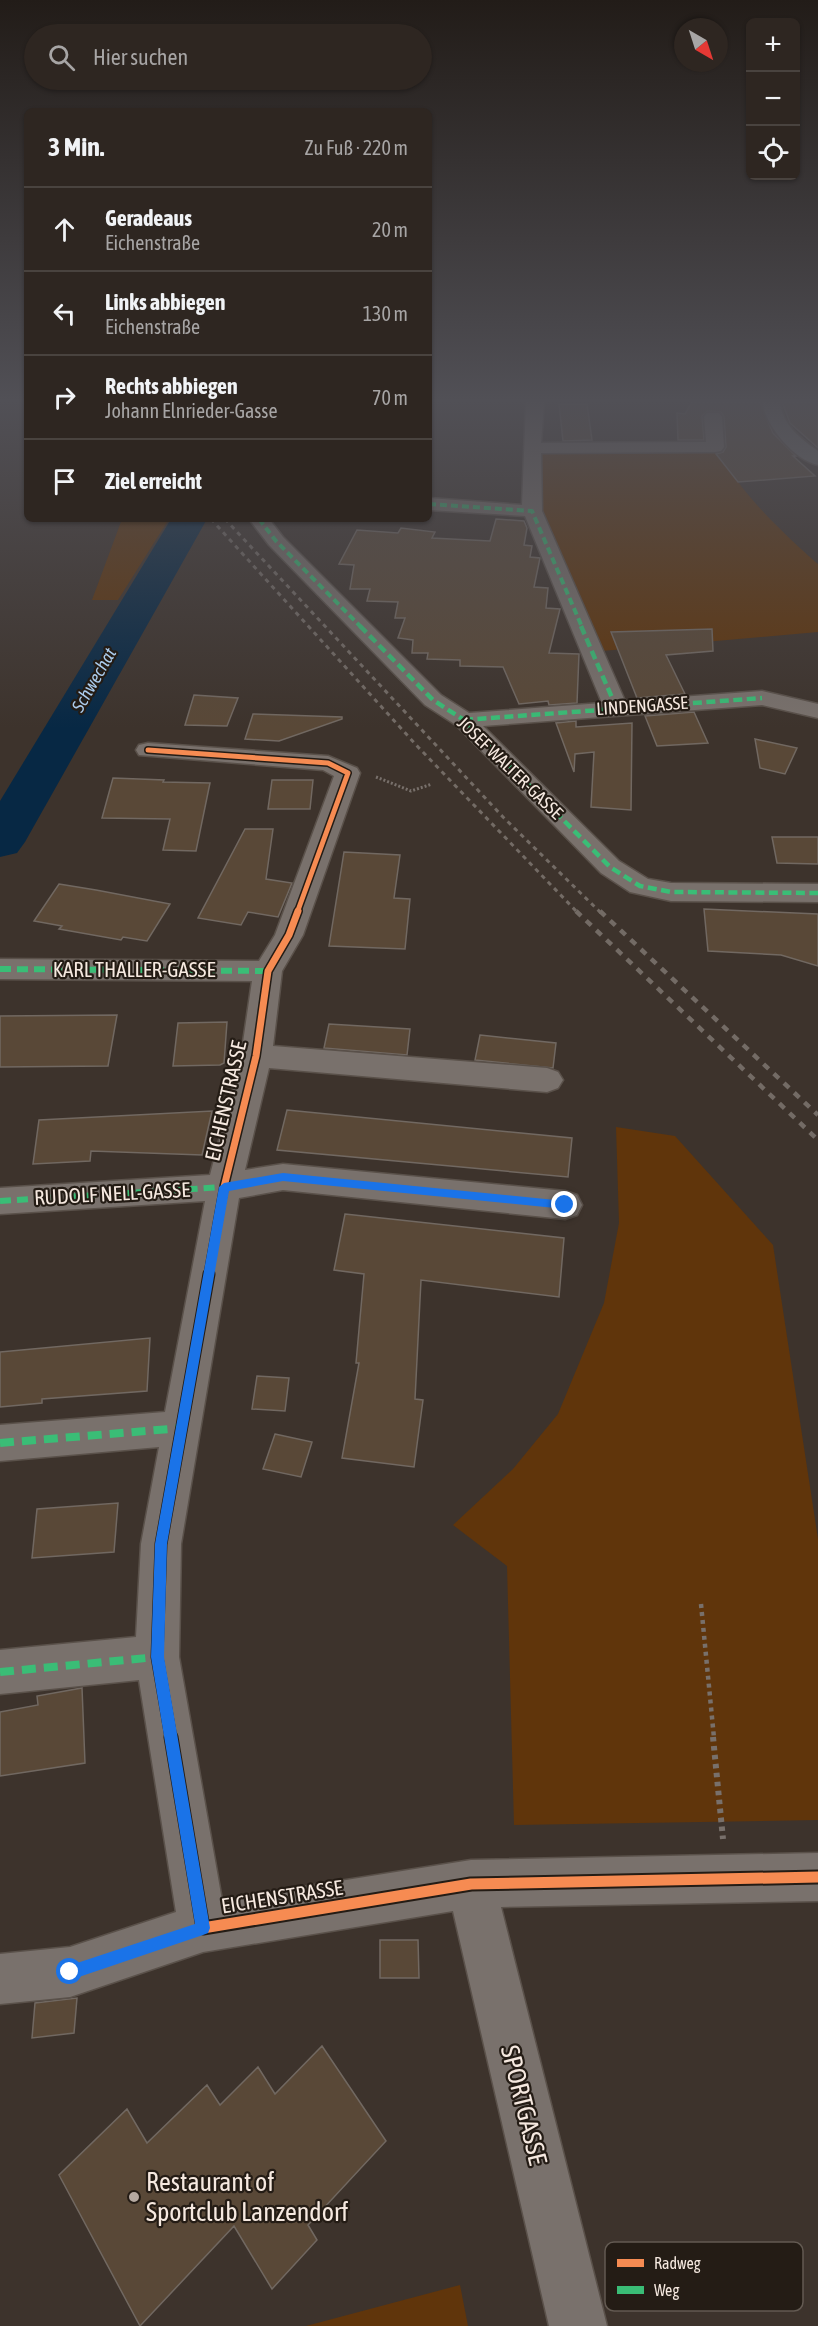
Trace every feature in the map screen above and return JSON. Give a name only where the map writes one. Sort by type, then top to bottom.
[{"type":"street","points":[[525,511],[532,511],[616,707]]},
{"type":"street","name":"JOSEF WALTER-GASSE","points":[[262,522],[276,541],[433,700],[464,720],[610,867],[640,885],[671,892],[818,893]]},
{"type":"street","name":"LINDENGASSE","points":[[464,720],[762,698],[818,711]]},
{"type":"street","points":[[148,750],[328,763],[348,773]]},
{"type":"street","name":"EICHENSTRASSE","points":[[203,1928],[157,1657],[161,1544],[224,1187],[256,1056],[268,971],[289,935],[348,773]]},
{"type":"street","name":"KARL THALLER-GASSE","points":[[0,969],[268,971]]},
{"type":"street","points":[[256,1056],[547,1080]]},
{"type":"street","name":"RUDOLF NELL-GASSE","points":[[0,1201],[224,1187],[283,1177],[565,1205]]},
{"type":"street","points":[[0,1443],[182,1428]]},
{"type":"street","points":[[0,1672],[157,1657]]},
{"type":"street","name":"EICHENSTRASSE","points":[[0,1979],[70,1972],[203,1928],[471,1884],[818,1877]]},
{"type":"street","name":"SPORTGASSE","points":[[471,1884],[578,2326]]},
{"type":"path","points":[[348,773],[377,777],[411,791],[432,784]]},
{"type":"path","points":[[701,1604],[727,1879]]},
{"type":"shaded area","points":[[542,511],[763,511],[818,564],[818,632],[602,651]]},
{"type":"shaded area","points":[[121,522],[167,522],[118,600],[92,600]]},
{"type":"shaded area","points":[[616,1127],[675,1136],[773,1245],[818,1539],[818,1820],[514,1825],[507,1566],[453,1525],[513,1469],[558,1414],[604,1303],[619,1223]]},
{"type":"shaded area","points":[[460,2285],[468,2326],[306,2326]]},
{"type":"building","points":[[496,519],[524,521],[527,528],[524,545],[532,546],[530,557],[540,558],[534,587],[548,588],[546,608],[560,609],[549,653],[579,654],[577,703],[549,705],[548,701],[519,704],[503,667],[460,666],[460,660],[427,659],[428,653],[412,653],[413,640],[398,638],[405,618],[395,618],[398,602],[367,601],[370,589],[350,589],[354,565],[339,564],[357,530],[398,533],[401,528],[435,532],[432,538],[490,541]]},
{"type":"building","points":[[712,629],[713,651],[666,655],[685,694],[637,698],[611,632]]},
{"type":"building","points":[[194,695],[238,698],[227,726],[185,725]]},
{"type":"building","points":[[694,712],[708,743],[657,746],[645,716]]},
{"type":"building","points":[[253,714],[342,717],[342,719],[279,741],[245,739]]},
{"type":"building","points":[[576,721],[576,727],[632,723],[631,810],[591,807],[594,752],[575,754],[574,772],[556,723]]},
{"type":"building","points":[[755,739],[797,748],[785,774],[760,768]]},
{"type":"building","points":[[113,778],[210,783],[196,851],[163,850],[170,819],[102,818]]},
{"type":"building","points":[[272,780],[313,780],[310,809],[268,809]]},
{"type":"building","points":[[245,829],[273,829],[266,879],[292,883],[278,917],[248,912],[241,925],[198,918]]},
{"type":"building","points":[[772,837],[818,837],[818,864],[777,863]]},
{"type":"building","points":[[344,852],[400,855],[394,898],[410,899],[405,949],[329,946]]},
{"type":"building","points":[[59,884],[170,904],[147,941],[123,937],[121,940],[59,929],[62,926],[34,921]]},
{"type":"building","points":[[704,909],[818,914],[818,966],[781,955],[708,951]]},
{"type":"building","points":[[117,1015],[108,1066],[0,1067],[0,1016]]},
{"type":"building","points":[[227,1022],[224,1063],[173,1066],[178,1023]]},
{"type":"building","points":[[329,1024],[410,1029],[407,1055],[324,1048]]},
{"type":"building","points":[[480,1035],[556,1043],[553,1068],[475,1060]]},
{"type":"building","points":[[287,1110],[572,1138],[568,1177],[277,1150]]},
{"type":"building","points":[[212,1111],[202,1155],[91,1151],[90,1161],[33,1164],[39,1120]]},
{"type":"building","points":[[345,1214],[564,1238],[559,1297],[421,1280],[415,1399],[423,1400],[414,1467],[342,1458],[359,1363],[356,1363],[364,1274],[334,1270]]},
{"type":"building","points":[[150,1338],[147,1391],[42,1399],[42,1403],[0,1407],[0,1352]]},
{"type":"building","points":[[257,1376],[289,1378],[285,1411],[252,1409]]},
{"type":"building","points":[[275,1434],[312,1442],[301,1477],[263,1469]]},
{"type":"building","points":[[118,1503],[114,1552],[32,1558],[37,1509]]},
{"type":"building","points":[[82,1688],[85,1763],[0,1776],[0,1712],[38,1705],[37,1696]]},
{"type":"building","points":[[380,1940],[418,1940],[419,1978],[380,1978]]},
{"type":"building","points":[[77,1998],[74,2033],[32,2038],[35,2003]]},
{"type":"building","name":"Restaurant of Sportclub Lanzendorf","points":[[322,2046],[386,2141],[308,2225],[317,2240],[272,2289],[234,2226],[140,2326],[59,2175],[127,2109],[147,2143],[207,2085],[220,2105],[258,2067],[275,2094]]},
{"type":"waterway","name":"Schwechat","points":[[0,842],[187,522]]},
{"type":"railway","points":[[214,522],[418,747],[577,912]]},
{"type":"railway","points":[[228,522],[503,817],[601,913]]},
{"type":"railway","points":[[600,911],[818,1115]]},
{"type":"railway","points":[[577,912],[818,1140]]},
{"type":"marked path","points":[[525,511],[532,511],[616,707]]},
{"type":"marked path","points":[[261,522],[276,541],[433,700],[464,720],[610,867],[640,886],[671,892],[818,893]]},
{"type":"marked path","points":[[464,720],[762,698]]},
{"type":"marked path","points":[[0,969],[268,971]]},
{"type":"marked path","points":[[0,1201],[224,1187],[283,1177],[565,1205]]},
{"type":"marked path","points":[[0,1443],[182,1428]]},
{"type":"marked path","points":[[0,1672],[157,1657],[157,1653]]},
{"type":"cycle path","points":[[148,750],[328,763],[348,773],[289,935],[268,971],[256,1056],[224,1187],[161,1544],[157,1657],[203,1928],[471,1884],[818,1877]]},
{"type":"place","name":"Restaurant of Sportclub Lanzendorf","points":[[134,2197]]},
{"type":"route","points":[[70,1972],[203,1928],[157,1657],[161,1544],[224,1187],[283,1177],[565,1205]]}]
